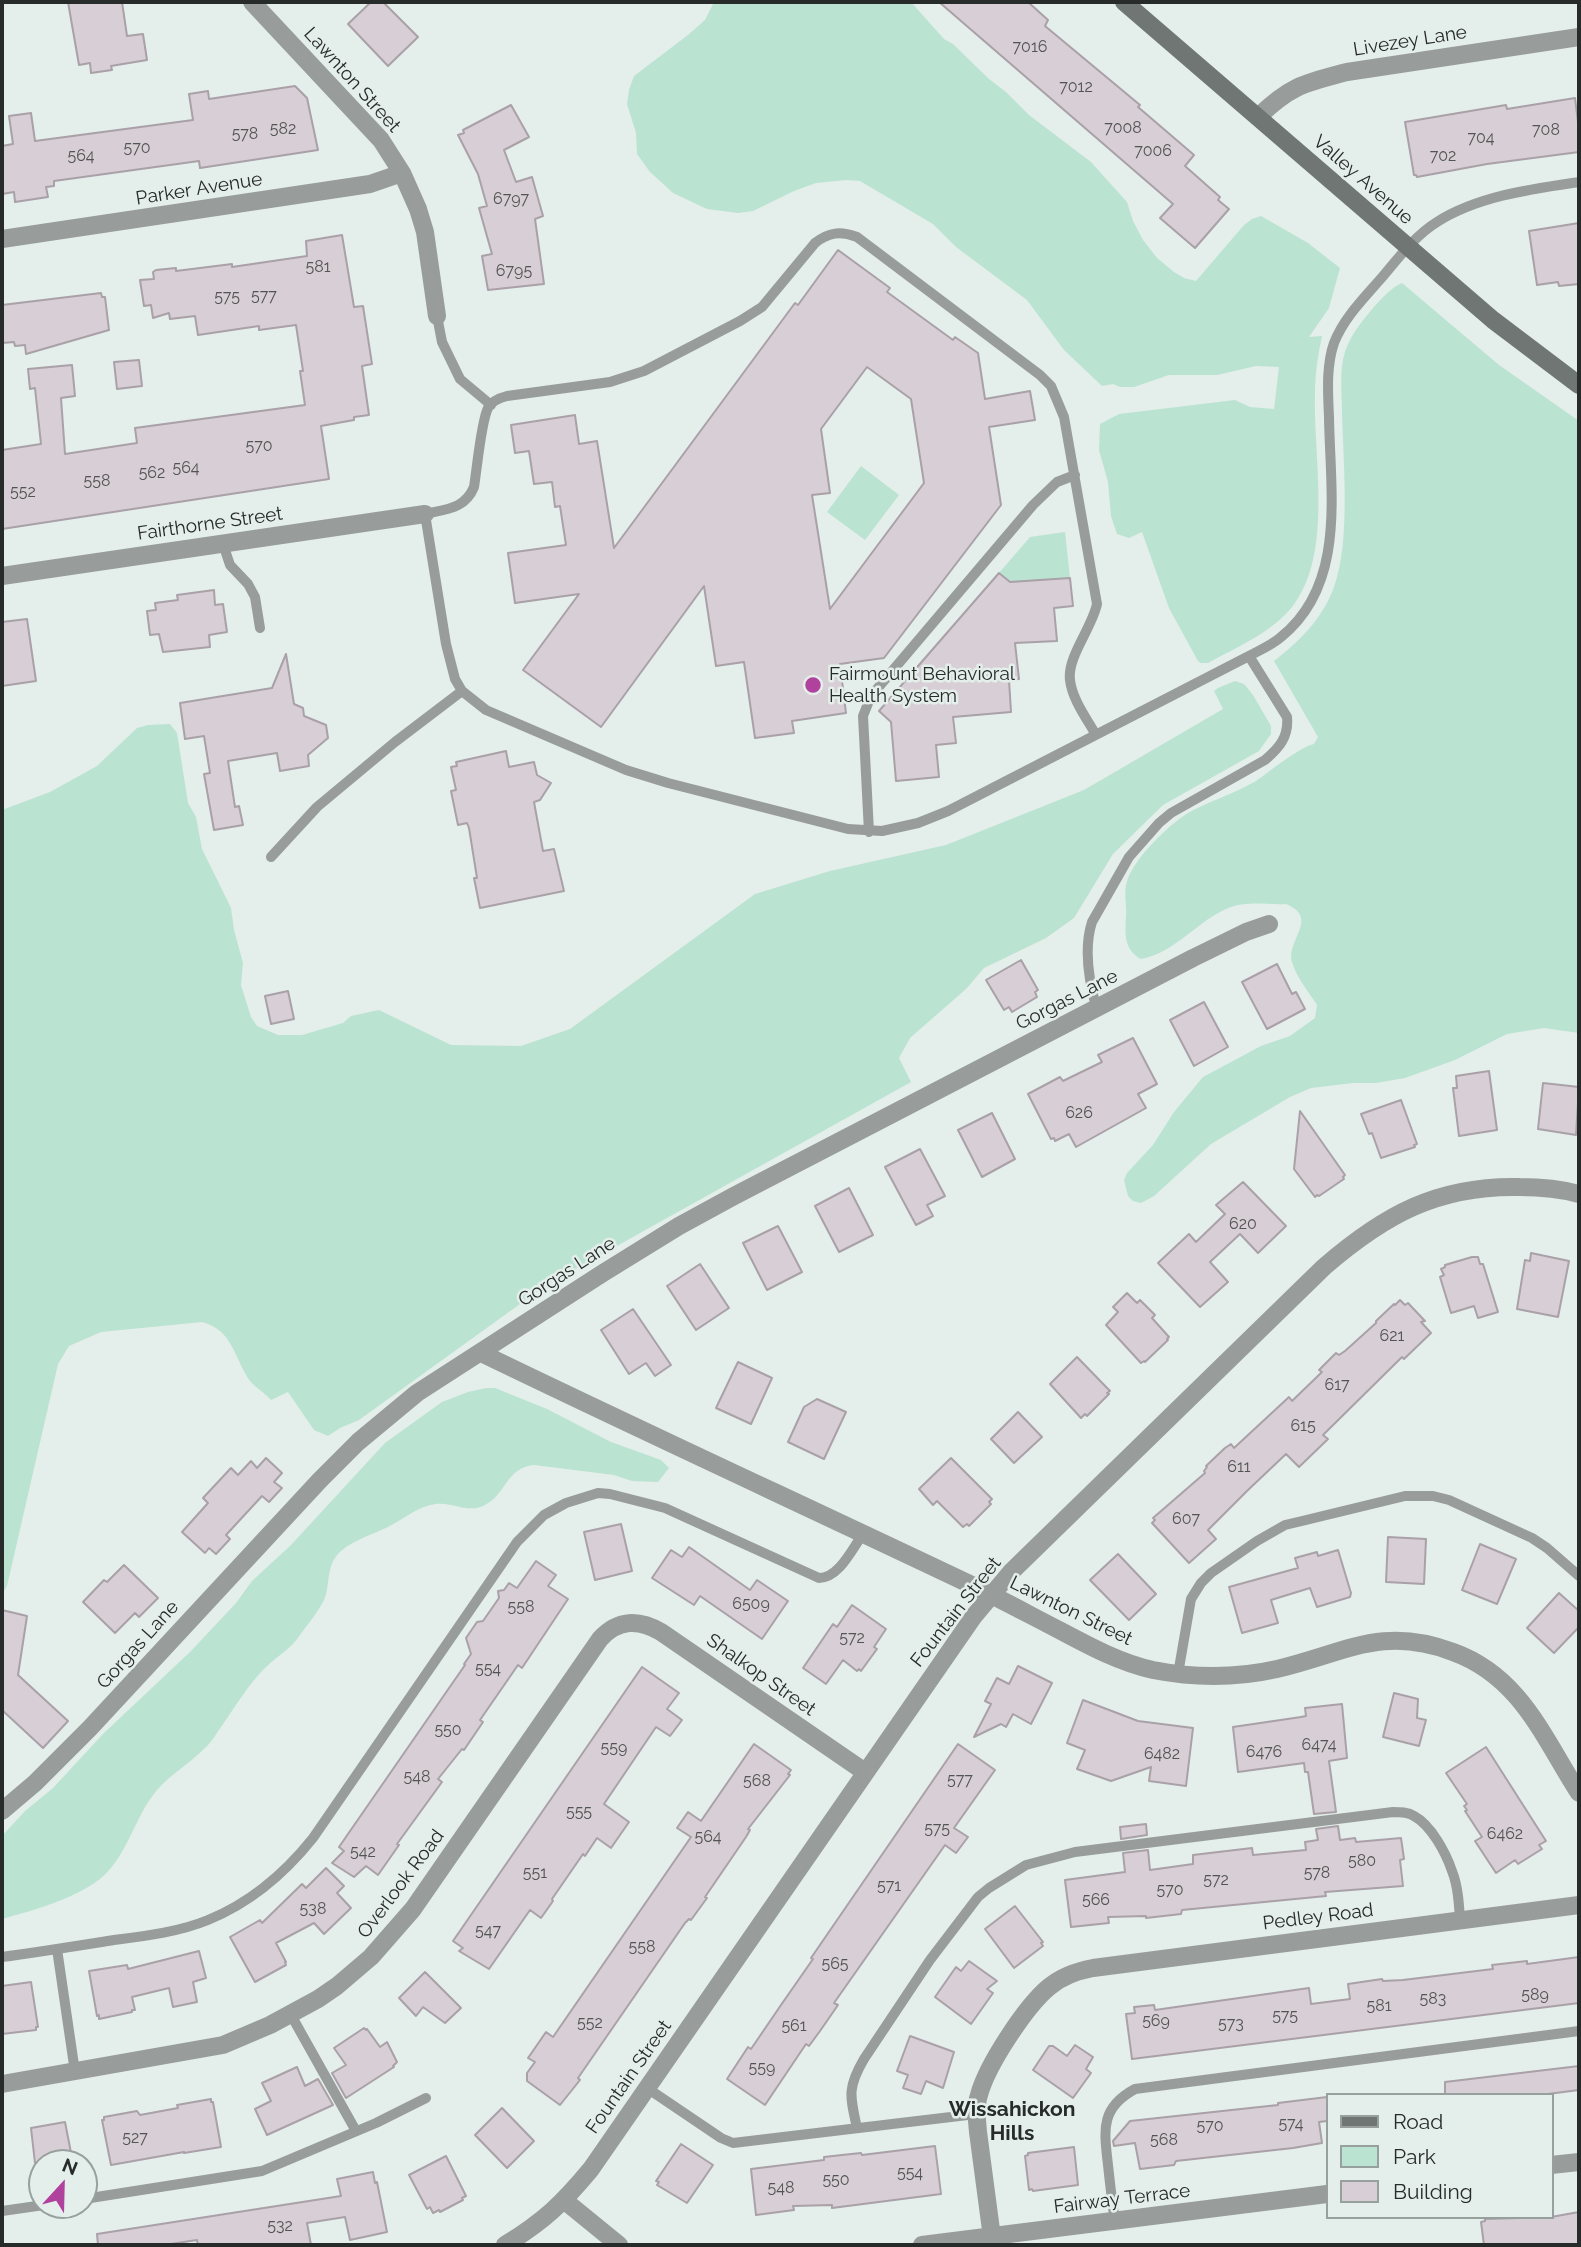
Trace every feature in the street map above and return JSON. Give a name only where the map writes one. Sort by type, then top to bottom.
[{"type":"street","name":"Lawnton Street","points":[[252,2],[374,133],[402,173],[425,232],[437,316]]},
{"type":"street","name":"Valley Avenue","points":[[1124,2],[1502,328],[1579,384]]},
{"type":"street","name":"Livezey Lane","points":[[1258,117],[1275,100],[1296,87],[1319,78],[1360,69],[1579,37]]},
{"type":"street","name":"Parker Avenue","points":[[2,239],[370,184],[402,173]]},
{"type":"street","name":"Fairthorne Street","points":[[2,576],[425,514]]},
{"type":"street","name":"Gorgas Lane","points":[[2,1811],[35,1783],[90,1728],[297,1504],[358,1442],[417,1393],[690,1220],[1193,958],[1269,924]]},
{"type":"street","name":"Fountain Street","points":[[505,2245],[535,2227],[565,2202],[591,2169],[865,1772],[991,1595],[1011,1572],[1324,1267],[1375,1227],[1402,1211],[1464,1191],[1536,1187],[1579,1194]]},
{"type":"street","name":"Lawnton Street","points":[[481,1353],[991,1595],[1117,1658],[1152,1670],[1209,1676],[1258,1672],[1366,1643],[1387,1640],[1430,1644],[1474,1661],[1511,1688],[1525,1704],[1579,1793]]},
{"type":"street","name":"Shalkop Street","points":[[628,1622],[639,1622],[661,1632],[865,1772]]},
{"type":"street","name":"Overlook Road","points":[[2,2084],[223,2045],[290,2015],[337,1986],[386,1941],[413,1909],[600,1639],[616,1625],[628,1622]]},
{"type":"street","name":"Pedley Road","points":[[976,2114],[978,2096],[990,2067],[1038,1998],[1064,1977],[1093,1968],[1579,1905]]},
{"type":"street","points":[[976,2114],[992,2241]]},
{"type":"street","points":[[1553,2165],[1579,2162]]},
{"type":"street","name":"Fairway Terrace","points":[[922,2245],[992,2241],[1115,2221],[1326,2194]]},
{"type":"street","points":[[565,2202],[619,2245]]},
{"type":"lane","points":[[1096,735],[1069,680],[1071,667],[1095,615],[1097,604],[1075,475],[1059,401],[1051,386],[1040,375],[857,237],[846,233],[834,232],[815,243],[762,307],[644,371],[610,382],[507,396],[491,405],[485,416],[471,494],[459,506],[425,514],[446,644],[455,679],[462,691],[486,710],[626,770],[782,813],[869,832],[918,823],[948,811],[1250,656],[1282,636],[1303,614],[1319,588],[1325,569],[1331,535],[1328,379],[1333,345],[1346,320],[1408,247],[1435,223],[1451,214],[1520,191],[1579,182]]},
{"type":"lane","points":[[437,316],[442,342],[460,379],[491,405]]},
{"type":"lane","points":[[869,832],[863,716],[871,696],[1039,498],[1057,482],[1075,475]]},
{"type":"lane","points":[[223,544],[230,565],[255,597],[260,628]]},
{"type":"lane","points":[[1097,1010],[1090,983],[1089,932],[1129,857],[1146,836],[1171,813],[1265,760],[1285,737],[1287,717],[1250,656]]},
{"type":"lane","points":[[271,857],[317,807],[462,691]]},
{"type":"lane","points":[[2,1957],[153,1934],[206,1921],[243,1902],[281,1874],[313,1838],[517,1542],[544,1515],[566,1503],[598,1493],[646,1503],[691,1519],[819,1578],[835,1573],[863,1534]]},
{"type":"lane","points":[[1178,1674],[1191,1599],[1201,1583],[1256,1541],[1285,1525],[1405,1496],[1433,1496],[1532,1538],[1579,1576]]},
{"type":"lane","points":[[856,2128],[850,2093],[855,2074],[864,2059],[965,1912],[989,1888],[1026,1865],[1075,1852],[1392,1811],[1403,1812],[1422,1821],[1444,1855],[1456,1885],[1460,1920]]},
{"type":"lane","points":[[57,1949],[75,2072]]},
{"type":"lane","points":[[290,2015],[356,2132]]},
{"type":"lane","points":[[1115,2221],[1104,2130],[1113,2106],[1123,2095],[1135,2089],[1579,2031]]},
{"type":"lane","points":[[647,2088],[720,2138],[733,2143],[976,2114]]},
{"type":"lane","points":[[98,2197],[262,2171],[356,2132],[426,2098]]},
{"type":"lane","points":[[2,2211],[28,2207]]},
{"type":"green space","points":[[714,2],[911,2],[944,39],[953,44],[1029,115],[1091,162],[1127,202],[1143,240],[1157,258],[1174,272],[1196,281],[1244,225],[1261,216],[1308,243],[1340,268],[1329,308],[1309,337],[1322,336],[1315,387],[1319,505],[1313,560],[1305,585],[1284,616],[1253,639],[1208,663],[1198,661],[1169,608],[1142,532],[1129,538],[1117,534],[1099,450],[1100,424],[1119,414],[1235,400],[1250,407],[1274,409],[1279,367],[1256,366],[1217,375],[1169,375],[1134,387],[1113,384],[1102,386],[1064,350],[1027,300],[956,247],[933,224],[860,181],[816,183],[753,211],[738,213],[707,209],[673,193],[650,172],[637,154],[636,133],[627,104],[629,90],[634,76],[705,20]]},
{"type":"green space","points":[[1402,283],[1499,365],[1579,421],[1579,1033],[1544,1028],[1507,1034],[1455,1060],[1405,1078],[1311,1088],[1290,1097],[1211,1144],[1154,1196],[1141,1203],[1133,1201],[1128,1196],[1124,1180],[1127,1173],[1153,1145],[1174,1112],[1203,1077],[1261,1046],[1290,1036],[1315,1018],[1317,1005],[1292,962],[1291,954],[1301,923],[1296,910],[1286,904],[1237,905],[1219,912],[1165,950],[1141,959],[1131,951],[1127,941],[1125,889],[1129,876],[1142,855],[1160,835],[1180,819],[1256,781],[1293,754],[1314,744],[1318,737],[1274,661],[1310,628],[1324,609],[1334,587],[1343,547],[1344,524],[1341,381],[1343,359],[1350,339],[1361,323],[1383,297]]},
{"type":"green space","points":[[861,466],[899,495],[865,540],[827,512]]},
{"type":"green space","points":[[1065,532],[1070,578],[1010,582],[999,573],[1030,537]]},
{"type":"green space","points":[[1235,681],[1244,684],[1253,695],[1271,726],[1271,734],[1259,751],[1163,805],[1113,854],[1074,918],[1046,938],[984,968],[966,989],[910,1038],[899,1058],[911,1082],[545,1286],[359,1420],[328,1436],[314,1430],[288,1392],[271,1400],[252,1384],[227,1338],[220,1331],[202,1322],[101,1332],[69,1346],[58,1364],[7,1586],[2,1594],[2,810],[50,792],[97,766],[137,728],[170,724],[177,733],[188,803],[196,817],[202,849],[231,908],[243,963],[241,985],[251,1017],[257,1026],[278,1035],[302,1035],[343,1023],[351,1016],[379,1010],[451,1045],[521,1046],[570,1029],[755,894],[830,871],[946,845],[1084,790],[1223,709],[1214,691]]},
{"type":"green space","points":[[486,1388],[495,1388],[547,1409],[611,1442],[661,1460],[669,1468],[658,1482],[632,1481],[614,1475],[534,1465],[524,1467],[511,1476],[497,1495],[483,1506],[472,1508],[429,1505],[346,1547],[336,1556],[330,1568],[324,1600],[313,1618],[292,1644],[253,1682],[207,1746],[157,1790],[110,1870],[100,1879],[65,1899],[2,1919],[2,1836],[25,1811],[53,1788],[103,1734],[191,1651],[236,1603],[252,1581],[291,1545],[385,1443],[442,1402]]},
{"type":"building","points":[[68,2],[122,2],[127,36],[143,34],[147,60],[111,66],[112,70],[91,73],[90,63],[79,65]]},
{"type":"building","points":[[371,2],[383,2],[418,37],[388,66],[348,24]]},
{"type":"building","points":[[939,2],[1028,2],[1048,20],[1045,26],[1140,105],[1138,107],[1194,155],[1185,166],[1220,197],[1218,200],[1229,209],[1195,248],[1160,218],[1173,204]]},
{"type":"building","points":[[295,86],[307,98],[318,150],[200,168],[199,161],[54,181],[54,186],[46,187],[48,197],[15,202],[14,192],[2,194],[2,146],[13,144],[9,116],[31,113],[35,141],[193,120],[189,94],[208,91],[209,99]]},
{"type":"building","points":[[1575,98],[1579,152],[1487,164],[1417,177],[1414,175],[1405,122],[1506,105],[1507,109]]},
{"type":"building","points":[[511,105],[529,137],[504,150],[516,182],[532,177],[543,216],[535,219],[544,284],[488,290],[482,256],[492,254],[479,208],[487,206],[478,174],[458,135]]},
{"type":"building","points":[[1579,223],[1579,284],[1559,286],[1558,282],[1537,285],[1529,231]]},
{"type":"building","points":[[342,235],[354,307],[363,306],[372,364],[362,366],[369,415],[321,426],[329,479],[2,529],[2,450],[41,444],[35,388],[30,389],[28,369],[72,365],[75,396],[61,398],[65,454],[137,443],[135,428],[305,405],[296,325],[259,330],[259,326],[198,335],[195,316],[170,319],[169,313],[153,318],[151,305],[144,306],[140,280],[154,279],[153,272],[156,270],[176,268],[176,271],[232,264],[232,267],[307,256],[306,241]]},
{"type":"building","points":[[838,250],[890,288],[887,292],[953,340],[955,337],[978,353],[985,399],[1030,391],[1035,420],[989,427],[1001,505],[884,658],[840,664],[846,713],[792,721],[794,733],[755,738],[744,662],[716,666],[704,586],[601,727],[523,670],[579,594],[515,603],[508,553],[566,545],[560,506],[555,507],[552,482],[534,484],[529,451],[515,453],[511,425],[575,415],[579,444],[597,441],[614,548],[795,303],[798,305]],"holes":[[[867,367],[911,399],[924,483],[830,609],[812,495],[830,493],[821,429]]]},
{"type":"building","points":[[101,293],[102,297],[105,297],[109,330],[26,354],[25,345],[2,343],[2,305]]},
{"type":"building","points":[[139,360],[142,386],[117,389],[114,362]]},
{"type":"building","points":[[999,573],[1010,582],[1070,578],[1073,606],[1054,608],[1057,641],[1015,643],[1019,679],[1009,680],[1011,712],[953,717],[956,743],[936,745],[939,777],[896,781],[891,722],[879,711]]},
{"type":"building","points":[[214,590],[215,605],[223,604],[227,632],[209,635],[210,647],[163,652],[159,634],[150,635],[147,611],[156,610],[155,603],[178,600],[177,595]]},
{"type":"building","points":[[27,619],[36,681],[2,686],[2,622]]},
{"type":"building","points":[[286,654],[294,704],[303,708],[304,716],[326,725],[328,738],[308,755],[309,766],[280,771],[277,753],[228,761],[235,807],[239,806],[243,825],[214,830],[204,774],[210,773],[204,736],[185,739],[180,703],[272,688]]},
{"type":"building","points":[[506,751],[509,767],[534,762],[537,775],[551,783],[540,800],[534,802],[543,851],[554,849],[564,891],[480,908],[469,828],[467,823],[458,825],[451,791],[456,790],[451,767],[457,766],[456,762]]},
{"type":"building","points":[[1021,960],[1038,990],[1035,992],[1037,997],[1012,1012],[1009,1007],[1004,1010],[986,980]]},
{"type":"building","points":[[1277,964],[1292,994],[1296,992],[1305,1009],[1267,1029],[1242,982]]},
{"type":"building","points":[[288,991],[294,1019],[271,1024],[265,996]]},
{"type":"building","points":[[1204,1002],[1228,1047],[1194,1066],[1170,1020]]},
{"type":"building","points":[[1133,1038],[1157,1084],[1138,1094],[1146,1108],[1076,1147],[1069,1134],[1055,1141],[1054,1138],[1051,1139],[1028,1094],[1060,1077],[1063,1081],[1102,1062],[1098,1055]]},
{"type":"building","points":[[1489,1071],[1497,1130],[1459,1136],[1453,1088],[1457,1088],[1456,1076]]},
{"type":"building","points":[[1543,1083],[1579,1087],[1576,1135],[1538,1129]]},
{"type":"building","points":[[1401,1100],[1417,1144],[1381,1158],[1372,1133],[1369,1134],[1361,1114]]},
{"type":"building","points":[[1300,1111],[1345,1175],[1344,1179],[1315,1197],[1294,1169]]},
{"type":"building","points":[[992,1113],[1015,1159],[982,1177],[958,1130]]},
{"type":"building","points":[[920,1149],[945,1196],[927,1205],[933,1216],[916,1225],[885,1167]]},
{"type":"building","points":[[1243,1182],[1286,1226],[1258,1253],[1240,1234],[1210,1262],[1228,1282],[1200,1307],[1158,1263],[1189,1234],[1196,1242],[1225,1214],[1216,1205]]},
{"type":"building","points":[[849,1188],[873,1235],[839,1252],[815,1206]]},
{"type":"building","points":[[778,1226],[802,1272],[767,1290],[743,1243]]},
{"type":"building","points":[[1531,1253],[1569,1261],[1558,1317],[1517,1309],[1525,1260],[1530,1261]]},
{"type":"building","points":[[1478,1257],[1480,1264],[1483,1264],[1498,1312],[1478,1318],[1474,1306],[1451,1313],[1440,1277],[1444,1275],[1441,1269],[1445,1265]]},
{"type":"building","points":[[700,1264],[729,1308],[696,1330],[667,1286]]},
{"type":"building","points":[[1127,1293],[1137,1303],[1140,1300],[1155,1315],[1152,1318],[1169,1337],[1141,1363],[1106,1325],[1118,1312],[1113,1307]]},
{"type":"building","points":[[1400,1300],[1405,1305],[1408,1303],[1425,1321],[1421,1322],[1431,1333],[1404,1359],[1402,1357],[1323,1435],[1328,1439],[1299,1467],[1286,1454],[1248,1490],[1208,1530],[1216,1539],[1189,1563],[1152,1523],[1155,1520],[1153,1518],[1205,1473],[1206,1466],[1225,1448],[1231,1444],[1234,1448],[1289,1397],[1292,1401],[1322,1372],[1319,1370],[1336,1353],[1339,1355],[1345,1351]]},
{"type":"building","points":[[633,1309],[671,1365],[655,1376],[646,1363],[629,1374],[601,1330]]},
{"type":"building","points":[[1077,1357],[1110,1391],[1087,1416],[1085,1414],[1081,1418],[1050,1384]]},
{"type":"building","points":[[738,1362],[772,1378],[751,1424],[716,1408]]},
{"type":"building","points":[[817,1399],[846,1412],[824,1459],[788,1442],[804,1407]]},
{"type":"building","points":[[1018,1412],[1042,1437],[1014,1463],[991,1439]]},
{"type":"building","points":[[266,1458],[282,1473],[274,1482],[282,1488],[269,1502],[262,1496],[226,1535],[230,1539],[216,1554],[209,1548],[205,1553],[182,1532],[208,1503],[203,1498],[231,1468],[238,1475],[251,1461],[257,1468]]},
{"type":"building","points":[[951,1458],[992,1499],[989,1502],[991,1504],[969,1526],[967,1524],[963,1527],[937,1501],[933,1505],[919,1489]]},
{"type":"building","points":[[621,1524],[632,1571],[595,1580],[584,1532]]},
{"type":"building","points":[[1388,1537],[1426,1539],[1424,1584],[1386,1582]]},
{"type":"building","points":[[1480,1544],[1516,1559],[1497,1604],[1462,1590]]},
{"type":"building","points":[[689,1547],[750,1590],[757,1580],[788,1601],[762,1639],[700,1596],[694,1605],[652,1578],[671,1550],[682,1557]]},
{"type":"building","points":[[1338,1550],[1350,1597],[1317,1607],[1310,1588],[1271,1600],[1278,1623],[1242,1633],[1229,1587],[1298,1568],[1295,1558],[1317,1552],[1318,1556]]},
{"type":"building","points":[[1118,1554],[1156,1594],[1129,1620],[1090,1580]]},
{"type":"building","points":[[536,1561],[556,1575],[548,1586],[568,1599],[522,1668],[518,1665],[480,1720],[483,1722],[464,1750],[462,1749],[438,1779],[442,1782],[378,1875],[366,1866],[354,1877],[332,1863],[344,1851],[339,1847],[465,1665],[471,1654],[466,1638],[477,1622],[483,1621],[499,1598],[498,1591],[504,1590],[509,1583],[517,1588]]},
{"type":"building","points":[[124,1565],[158,1598],[139,1617],[135,1613],[115,1633],[83,1602],[104,1580],[107,1582]]},
{"type":"building","points":[[1559,1593],[1579,1611],[1579,1627],[1554,1653],[1527,1628]]},
{"type":"building","points":[[852,1605],[886,1629],[874,1647],[877,1649],[861,1671],[843,1660],[826,1684],[803,1668],[833,1624],[837,1627]]},
{"type":"building","points":[[2,1610],[27,1616],[18,1675],[68,1721],[43,1748],[2,1710]]},
{"type":"building","points":[[1018,1666],[1052,1683],[1031,1724],[1013,1714],[1006,1727],[1001,1724],[974,1737],[991,1704],[985,1701],[997,1678],[1009,1684]]},
{"type":"building","points":[[642,1667],[679,1693],[667,1709],[682,1720],[670,1736],[656,1727],[604,1804],[629,1822],[611,1848],[597,1838],[585,1856],[583,1854],[541,1918],[530,1910],[489,1969],[459,1951],[463,1948],[453,1941]]},
{"type":"building","points":[[1394,1693],[1418,1699],[1417,1718],[1426,1720],[1419,1746],[1383,1737]]},
{"type":"building","points":[[1083,1700],[1138,1721],[1193,1728],[1186,1786],[1149,1781],[1151,1767],[1111,1781],[1077,1769],[1085,1750],[1067,1743]]},
{"type":"building","points":[[1342,1704],[1347,1758],[1329,1761],[1336,1812],[1314,1814],[1308,1772],[1305,1772],[1304,1763],[1238,1772],[1233,1727],[1306,1716],[1305,1708]]},
{"type":"building","points":[[754,1744],[791,1770],[788,1774],[790,1775],[748,1829],[750,1830],[746,1837],[705,1897],[707,1898],[691,1920],[685,1923],[578,2078],[580,2080],[560,2105],[527,2081],[527,2073],[535,2062],[528,2058],[546,2032],[553,2037],[691,1837],[677,1828],[688,1812],[701,1821]]},
{"type":"building","points":[[958,1744],[995,1770],[954,1828],[968,1837],[956,1853],[945,1845],[834,2003],[838,2005],[820,2031],[809,2046],[806,2044],[765,2105],[727,2079],[748,2047],[751,2049]]},
{"type":"building","points":[[1486,1747],[1546,1841],[1539,1845],[1542,1849],[1518,1864],[1515,1860],[1496,1873],[1475,1841],[1482,1837],[1465,1811],[1467,1810],[1464,1806],[1467,1804],[1446,1773]]},
{"type":"building","points":[[1146,1824],[1147,1835],[1121,1839],[1120,1827]]},
{"type":"building","points":[[1338,1826],[1340,1840],[1355,1838],[1356,1842],[1401,1838],[1404,1859],[1400,1860],[1403,1886],[1325,1892],[1326,1896],[1182,1910],[1181,1914],[1146,1918],[1108,1917],[1109,1923],[1071,1927],[1065,1880],[1125,1872],[1123,1853],[1148,1850],[1150,1870],[1193,1864],[1193,1855],[1252,1848],[1253,1855],[1306,1850],[1305,1842],[1318,1840],[1316,1829]]},
{"type":"building","points":[[326,1868],[344,1886],[337,1893],[351,1908],[324,1934],[314,1923],[276,1943],[286,1965],[255,1982],[230,1937],[260,1920],[262,1923],[302,1884],[306,1888]]},
{"type":"building","points":[[1015,1906],[1043,1942],[1043,1946],[1014,1968],[985,1929]]},
{"type":"building","points":[[199,1951],[206,1978],[193,1982],[197,2002],[173,2007],[169,1988],[132,1997],[135,2010],[132,2012],[99,2019],[99,2015],[97,2016],[89,1971],[127,1965],[128,1969]]},
{"type":"building","points":[[1579,1957],[1579,2003],[1132,2059],[1126,2014],[1135,2013],[1134,2007],[1154,2005],[1155,2010],[1309,1988],[1311,2004],[1350,1999],[1348,1984],[1382,1979],[1403,1980],[1493,1969],[1492,1965],[1527,1961],[1527,1964]]},
{"type":"building","points":[[969,1961],[997,1981],[987,1989],[993,1993],[971,2024],[935,1997],[956,1967],[961,1971]]},
{"type":"building","points":[[425,1972],[461,2008],[445,2023],[423,2007],[416,2016],[399,1998]]},
{"type":"building","points":[[31,1982],[38,2027],[36,2030],[2,2034],[2,1986]]},
{"type":"building","points":[[364,2028],[380,2047],[387,2042],[397,2062],[394,2067],[346,2098],[332,2073],[346,2065],[334,2048]]},
{"type":"building","points":[[910,2036],[954,2052],[943,2088],[926,2081],[921,2094],[903,2088],[908,2075],[897,2071]]},
{"type":"building","points":[[1075,2045],[1093,2057],[1086,2069],[1091,2073],[1073,2098],[1033,2070],[1049,2046],[1067,2056]]},
{"type":"building","points":[[1579,2066],[1579,2090],[1553,2093],[1445,2093],[1445,2082]]},
{"type":"building","points":[[297,2067],[305,2086],[318,2079],[333,2105],[267,2135],[255,2109],[271,2101],[262,2083]]},
{"type":"building","points":[[1326,2097],[1326,2121],[1319,2122],[1322,2143],[1176,2161],[1174,2165],[1140,2169],[1135,2143],[1114,2146],[1113,2141],[1130,2121]]},
{"type":"building","points":[[211,2099],[221,2147],[111,2165],[102,2120],[104,2117],[137,2111],[140,2115]]},
{"type":"building","points":[[502,2108],[534,2141],[507,2168],[475,2135]]},
{"type":"building","points":[[65,2122],[70,2149],[33,2149],[31,2128]]},
{"type":"building","points":[[681,2144],[713,2165],[687,2203],[657,2185],[659,2182],[656,2181]]},
{"type":"building","points":[[935,2146],[941,2194],[832,2208],[832,2205],[793,2206],[794,2210],[756,2215],[751,2169],[824,2160],[824,2157]]},
{"type":"building","points":[[1074,2147],[1078,2185],[1029,2190],[1025,2156],[1028,2153]]},
{"type":"building","points":[[446,2156],[466,2196],[440,2212],[439,2210],[433,2213],[430,2207],[427,2209],[409,2175]]},
{"type":"building","points":[[373,2172],[387,2232],[350,2240],[345,2217],[307,2223],[311,2245],[198,2245],[197,2240],[164,2245],[98,2245],[97,2234],[341,2196],[337,2179]]},
{"type":"building","points":[[1579,2212],[1579,2245],[1484,2245],[1481,2222],[1485,2219],[1553,2219],[1553,2217]]},
{"type":"place","name":"Fairmount Behavioral Health System","points":[[813,685]]},
{"type":"district","name":"Wissahickon Hills","points":[[1012,2122]]}]
